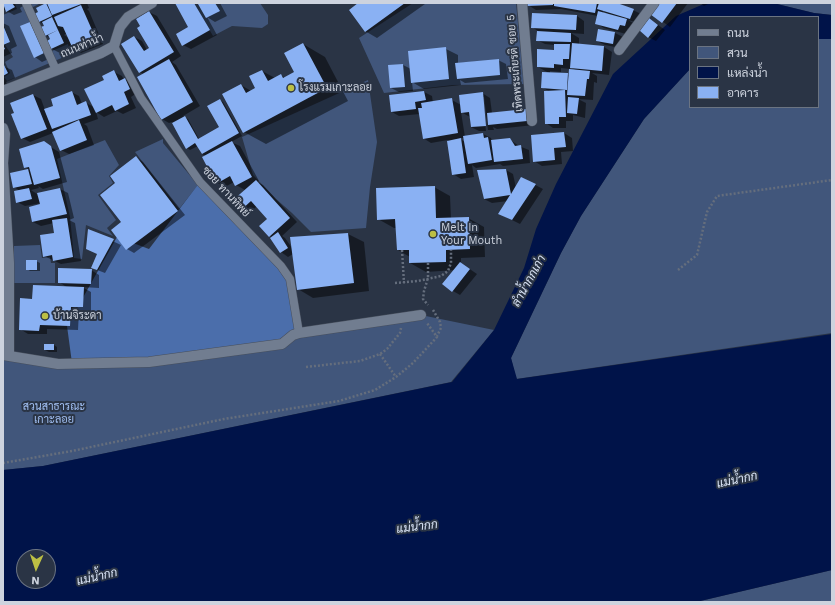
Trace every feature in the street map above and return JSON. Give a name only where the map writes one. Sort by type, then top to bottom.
[{"type":"street","name":"ถนนท่าน้ำ","points":[[3,91],[114,46],[120,27],[128,17],[152,3]]},
{"type":"street","name":"เทิดพระเกียรติ ซอย 5","points":[[522,3],[532,121]]},
{"type":"street","points":[[619,50],[654,3]]},
{"type":"street","points":[[4,132],[3,163],[9,263],[6,355],[58,364],[149,362],[282,344],[293,335],[299,333],[421,315]]},
{"type":"lane","points":[[26,3],[56,70]]},
{"type":"lane","name":"ซอย ทานทิพย์","points":[[114,46],[141,98],[200,182],[282,266],[290,279],[299,333]]},
{"type":"path","points":[[678,270],[697,255],[708,212],[717,196],[832,180]]},
{"type":"path","points":[[402,250],[404,283]]},
{"type":"path","points":[[395,282],[404,283],[441,276],[448,271],[451,263],[451,250]]},
{"type":"path","points":[[3,463],[72,451],[224,419],[340,401],[375,390],[396,377],[413,363],[438,338],[437,336],[441,328],[440,322],[432,309],[423,299],[428,278],[428,263]]},
{"type":"path","points":[[421,315],[437,336]]},
{"type":"path","points":[[306,367],[360,361],[380,354],[387,349],[400,333],[403,318]]},
{"type":"path","points":[[380,354],[396,377]]},
{"type":"green space","points":[[41,3],[31,8],[52,51],[68,44],[71,54],[7,81],[4,77],[10,73],[5,62],[13,57],[5,45],[10,42],[3,23],[3,15],[17,9],[15,4]]},
{"type":"green space","points":[[194,3],[260,3],[268,15],[268,24],[262,28],[232,26],[213,36]]},
{"type":"green space","points":[[413,3],[516,3],[524,84],[453,85],[384,93],[359,38]]},
{"type":"green space","points":[[773,3],[832,3],[832,15],[814,13]]},
{"type":"green space","points":[[819,39],[832,39],[832,333],[516,379],[511,358],[561,253],[581,216],[644,119],[689,70],[689,108],[819,108]]},
{"type":"green space","points":[[368,80],[377,142],[370,187],[366,228],[311,232],[253,175],[242,137]]},
{"type":"green space","points":[[163,139],[163,143],[198,185],[179,209],[135,152]]},
{"type":"green space","points":[[105,140],[119,165],[109,176],[113,183],[98,195],[116,220],[107,228],[113,236],[86,225],[82,259],[74,258],[70,217],[57,159]]},
{"type":"green space","points":[[40,245],[42,258],[50,257],[51,263],[55,263],[55,283],[14,283],[14,246]]},
{"type":"green space","name":"สวนสาธารณะ เกาะลอย","points":[[421,315],[494,330],[451,382],[43,466],[3,470],[3,355],[58,364],[293,335]]},
{"type":"green space","points":[[832,570],[832,602],[696,602]]},
{"type":"shaded area","points":[[200,182],[290,279],[299,333],[282,344],[149,362],[72,363],[67,326],[117,237],[149,249]]},
{"type":"water","points":[[706,3],[773,3],[814,13],[832,15],[832,39],[819,39],[819,16],[689,16],[689,70],[644,119],[581,216],[561,253],[511,358],[517,379],[832,334],[832,570],[696,602],[3,602],[3,470],[43,466],[452,382],[494,330],[524,268],[536,229],[556,184],[613,74],[676,16]]},
{"type":"building","points":[[3,3],[12,3],[15,7],[6,12]]},
{"type":"building","points":[[46,3],[52,16],[39,22],[34,14],[38,12],[36,8]]},
{"type":"building","points":[[47,3],[84,3],[52,15]]},
{"type":"building","points":[[175,3],[194,3],[210,30],[182,46],[176,34],[188,27]]},
{"type":"building","points":[[215,3],[220,11],[206,18],[198,4]]},
{"type":"building","points":[[358,3],[405,3],[365,32],[349,10]]},
{"type":"building","points":[[527,3],[553,3],[553,5],[527,6]]},
{"type":"building","points":[[554,3],[597,3],[595,13],[554,6]]},
{"type":"building","points":[[599,3],[617,3],[634,9],[630,19],[597,9]]},
{"type":"building","points":[[659,3],[677,3],[662,23],[650,14]]},
{"type":"building","points":[[81,5],[96,39],[73,49],[63,27],[58,26],[54,17]]},
{"type":"building","points":[[149,11],[174,52],[139,73],[121,44],[134,36],[144,51],[149,48],[137,28],[140,26],[136,19]]},
{"type":"building","points":[[598,11],[627,19],[625,26],[620,25],[618,30],[595,24]]},
{"type":"building","points":[[532,13],[577,15],[576,30],[531,28]]},
{"type":"building","points":[[52,17],[58,30],[45,36],[40,27],[44,26],[42,22]]},
{"type":"building","points":[[649,18],[658,25],[648,38],[639,30]]},
{"type":"building","points":[[30,22],[44,53],[34,58],[20,26]]},
{"type":"building","points":[[3,25],[10,42],[3,45]]},
{"type":"building","points":[[598,29],[615,32],[613,44],[596,41]]},
{"type":"building","points":[[58,30],[64,43],[51,49],[47,41],[50,39],[48,35]]},
{"type":"building","points":[[537,31],[571,33],[571,42],[536,41]]},
{"type":"building","name":"โรงแรมเกาะลอย","points":[[303,43],[327,88],[243,133],[222,94],[241,84],[246,93],[255,88],[249,76],[262,70],[268,81],[281,74],[283,78],[294,72],[284,53]]},
{"type":"building","points":[[572,43],[604,46],[602,71],[570,68]]},
{"type":"building","points":[[554,44],[570,44],[569,59],[563,59],[563,65],[554,64],[554,68],[537,67],[537,49],[554,50]]},
{"type":"building","points":[[446,47],[449,79],[411,83],[408,51]]},
{"type":"building","points":[[169,59],[193,102],[161,120],[137,77]]},
{"type":"building","points":[[499,59],[500,75],[457,79],[455,63]]},
{"type":"building","points":[[3,63],[8,73],[3,76]]},
{"type":"building","points":[[403,64],[405,87],[390,88],[388,65]]},
{"type":"building","points":[[569,69],[590,71],[589,79],[587,79],[585,96],[567,95]]},
{"type":"building","points":[[114,70],[119,81],[125,78],[130,89],[124,92],[129,104],[115,111],[112,105],[96,113],[84,89],[104,80],[102,76]]},
{"type":"building","points":[[542,72],[568,73],[567,90],[541,88]]},
{"type":"building","points":[[565,90],[566,117],[559,117],[559,124],[545,124],[544,91]]},
{"type":"building","points":[[72,91],[77,105],[86,101],[91,115],[52,129],[44,109],[53,106],[51,99]]},
{"type":"building","points":[[424,91],[426,100],[415,102],[416,109],[391,112],[389,95]]},
{"type":"building","points":[[483,92],[486,126],[471,127],[469,112],[461,113],[459,95]]},
{"type":"building","points":[[33,94],[47,129],[21,139],[11,114],[14,113],[10,103]]},
{"type":"building","points":[[568,97],[579,98],[577,114],[567,113]]},
{"type":"building","points":[[452,98],[458,133],[423,139],[418,108],[422,108],[421,103]]},
{"type":"building","points":[[220,99],[239,133],[202,154],[195,143],[186,149],[172,123],[185,116],[198,139],[219,127],[207,106]]},
{"type":"building","points":[[526,109],[527,121],[488,125],[487,113]]},
{"type":"building","points":[[79,120],[87,140],[60,151],[52,132]]},
{"type":"building","points":[[564,132],[566,147],[554,148],[555,160],[533,162],[531,135]]},
{"type":"building","points":[[483,133],[484,138],[488,137],[492,160],[468,164],[463,136]]},
{"type":"building","points":[[461,138],[466,173],[452,175],[447,141]]},
{"type":"building","points":[[510,138],[515,146],[521,145],[523,159],[494,162],[491,140]]},
{"type":"building","points":[[44,141],[51,146],[60,178],[34,185],[29,167],[24,168],[19,149]]},
{"type":"building","points":[[232,141],[252,177],[235,186],[230,176],[216,184],[202,157]]},
{"type":"building","points":[[136,156],[178,211],[126,250],[111,230],[121,222],[100,195],[115,183],[110,176]]},
{"type":"building","points":[[28,169],[32,184],[13,188],[10,173]]},
{"type":"building","points":[[506,169],[511,194],[521,177],[536,184],[512,220],[498,214],[510,195],[484,199],[477,170]]},
{"type":"building","points":[[256,180],[290,218],[269,237],[259,226],[267,219],[251,201],[240,211],[232,201]]},
{"type":"building","name":"Melt In Your Mouth","points":[[435,186],[436,218],[469,217],[470,249],[446,250],[446,262],[409,263],[409,250],[397,250],[395,219],[377,220],[376,188]]},
{"type":"building","points":[[29,188],[32,199],[16,203],[14,191]]},
{"type":"building","points":[[60,188],[67,214],[32,222],[29,207],[40,204],[37,193]]},
{"type":"building","points":[[67,218],[73,257],[53,261],[52,255],[43,257],[40,235],[54,233],[52,220]]},
{"type":"building","points":[[88,229],[114,239],[97,270],[91,268],[97,254],[86,249]]},
{"type":"building","points":[[278,232],[288,248],[280,253],[270,238]]},
{"type":"building","points":[[348,233],[354,283],[297,290],[290,237]]},
{"type":"building","points":[[26,260],[37,260],[37,270],[26,270]]},
{"type":"building","points":[[460,262],[470,269],[452,292],[442,284]]},
{"type":"building","points":[[58,268],[92,269],[91,284],[58,283]]},
{"type":"building","name":"บ้านจิระดา","points":[[33,285],[84,287],[83,307],[71,307],[70,326],[40,325],[39,331],[19,330],[20,298],[32,299]]},
{"type":"building","points":[[44,344],[54,344],[54,350],[44,350]]},
{"type":"place","name":"โรงแรมเกาะลอย","points":[[291,88]]},
{"type":"place","name":"Melt In Your Mouth","points":[[433,234]]},
{"type":"place","name":"บ้านจิระดา","points":[[45,316]]},
{"type":"water label","name":"ลำน้ำกกเก่า","points":[[529,281]]},
{"type":"water label","name":"แม่น้ำกก","points":[[737,480]]},
{"type":"water label","name":"แม่น้ำกก","points":[[417,527]]},
{"type":"water label","name":"แม่น้ำกก","points":[[97,577]]}]
